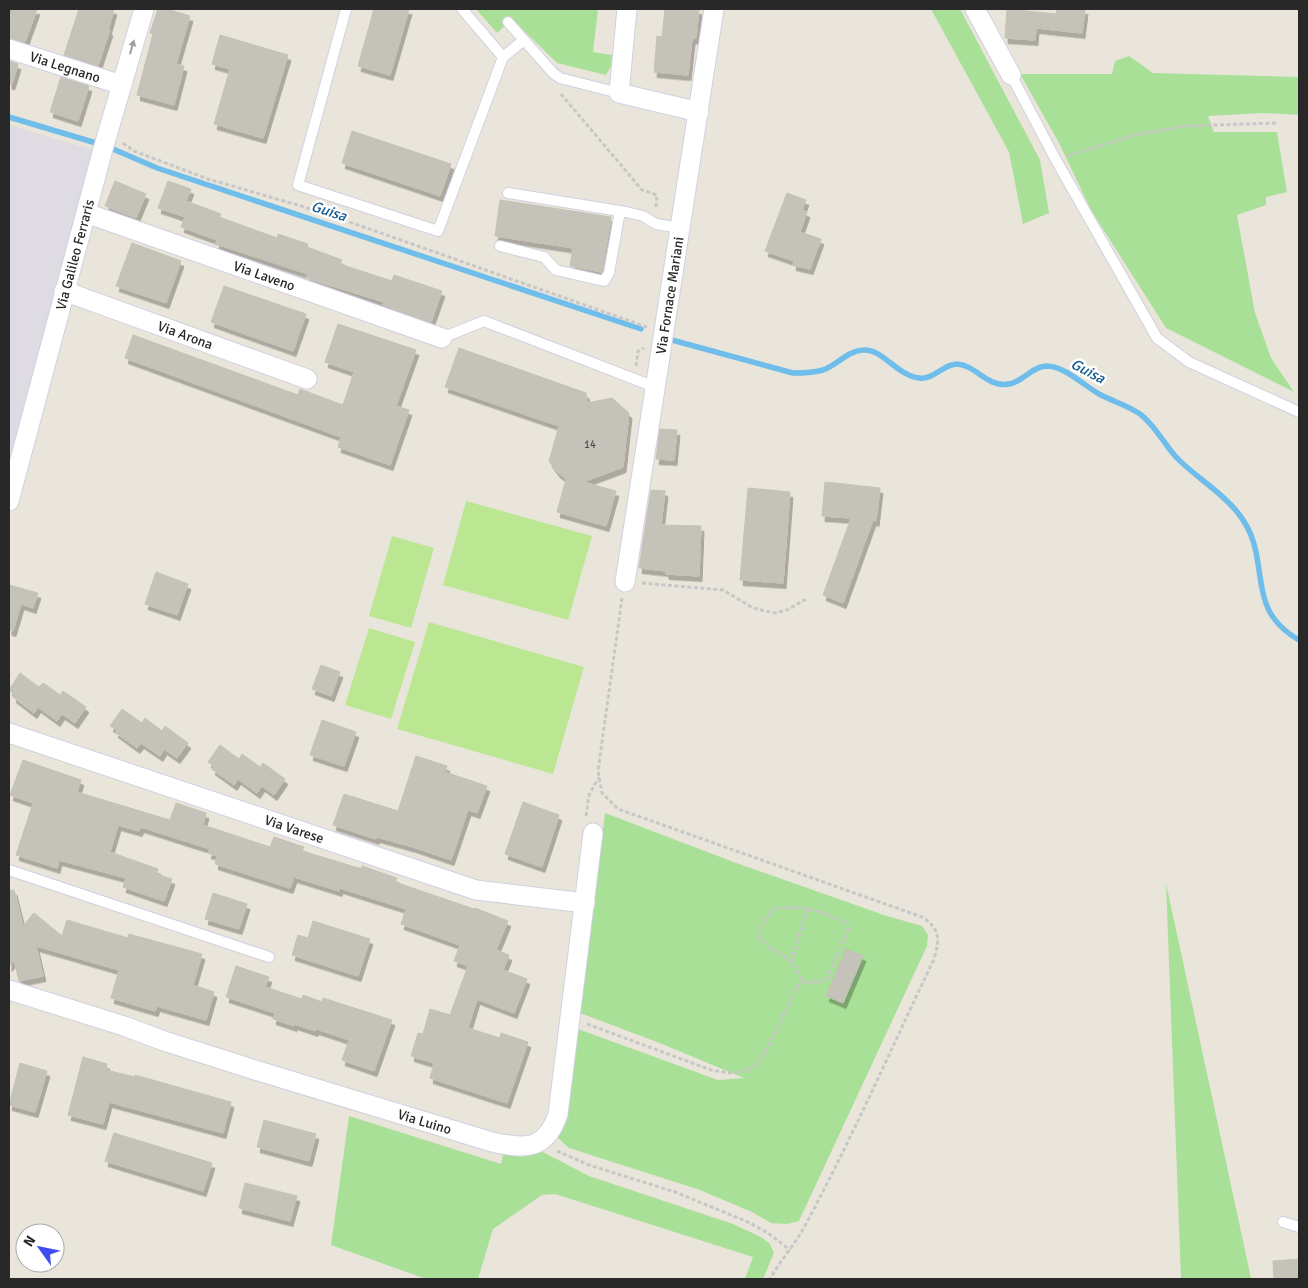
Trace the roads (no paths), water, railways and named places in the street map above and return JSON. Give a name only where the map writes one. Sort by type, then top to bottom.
[{"type":"street","name":"Via Galileo Ferraris","points":[[9,501],[64,291],[144,9]]},
{"type":"street","points":[[628,9],[619,93],[699,112]]},
{"type":"street","name":"Via Fornace Mariani","points":[[625,582],[714,9]]},
{"type":"street","points":[[975,9],[1011,76]]},
{"type":"street","name":"Via Legnano","points":[[9,49],[122,84]]},
{"type":"street","name":"Via Laveno","points":[[86,213],[442,338]]},
{"type":"street","name":"Via Arona","points":[[64,291],[307,379]]},
{"type":"street","name":"Via Varese","points":[[9,733],[476,890],[585,903]]},
{"type":"street","points":[[585,903],[593,833]]},
{"type":"street","name":"Via Luino","points":[[9,990],[255,1070],[492,1142],[522,1147],[536,1144],[543,1139],[550,1132],[558,1114],[585,903]]},
{"type":"lane","points":[[346,9],[298,185],[438,231],[503,57],[524,40]]},
{"type":"lane","points":[[462,9],[503,57]]},
{"type":"lane","points":[[508,22],[553,73],[560,78],[619,93]]},
{"type":"lane","points":[[1011,76],[1056,160],[1157,338],[1189,362],[1299,412]]},
{"type":"lane","points":[[508,193],[620,211],[643,216],[656,224],[680,228]]},
{"type":"lane","points":[[500,246],[544,257],[556,270],[604,281],[610,272],[620,211]]},
{"type":"lane","points":[[442,338],[484,321],[655,387]]},
{"type":"lane","points":[[9,870],[269,957]]},
{"type":"lane","points":[[1283,1222],[1299,1227]]},
{"type":"waterway","name":"Guisa","points":[[9,117],[106,146],[157,168],[641,329]]},
{"type":"waterway","name":"Guisa","points":[[672,340],[793,373],[823,370],[847,355],[863,350],[877,353],[903,372],[919,378],[929,377],[947,366],[957,364],[970,368],[994,383],[1009,384],[1041,367],[1046,366],[1060,369],[1099,394],[1140,414],[1176,457],[1231,505],[1249,530],[1255,548],[1264,597],[1270,613],[1281,627],[1299,640]]}]
